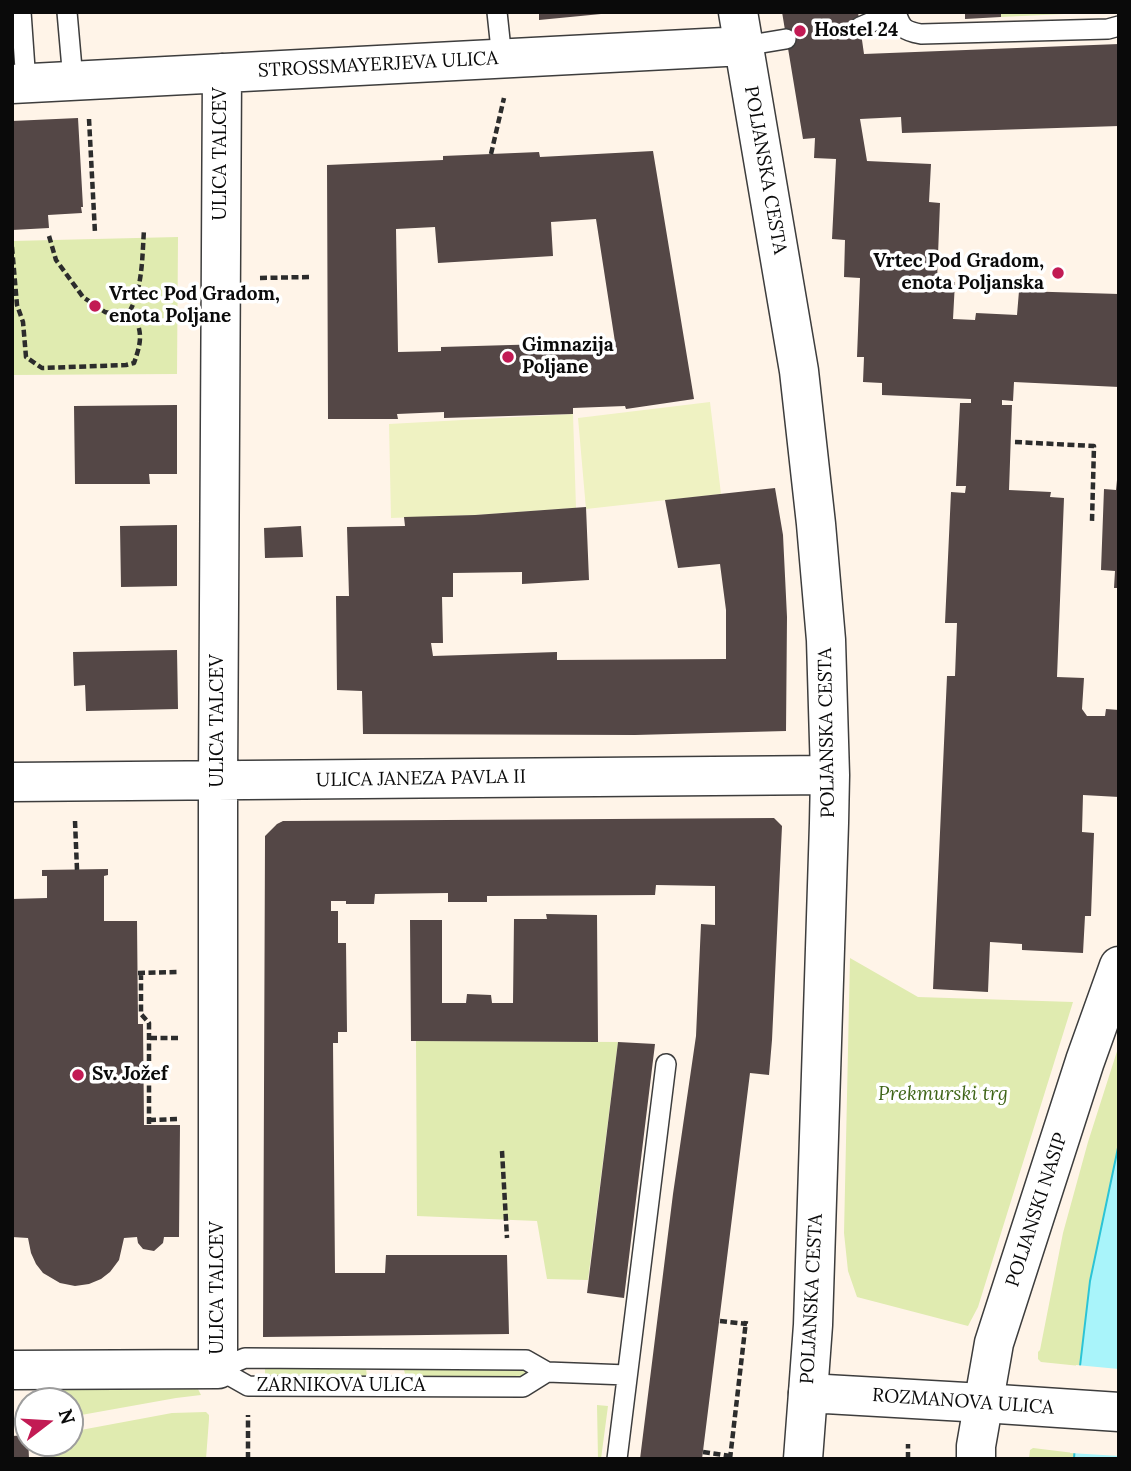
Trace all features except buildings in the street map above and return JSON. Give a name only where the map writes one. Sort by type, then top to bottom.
[{"type":"street","name":"STROSSMAYERJEVA ULICA","points":[[19,83],[708,49],[741,29]]},
{"type":"street","name":"POLJANSKA CESTA","points":[[741,29],[800,383],[817,523],[826,640],[830,775],[814,1298],[803,1459]]},
{"type":"street","name":"ULICA TALCEV","points":[[222,73],[218,781],[233,1378]]},
{"type":"street","name":"ULICA JANEZA PAVLA II","points":[[12,782],[830,775]]},
{"type":"street","name":"POLJANSKI NASIP","points":[[976,1459],[994,1343],[1085,1061],[1119,966]]},
{"type":"street","name":"ZARNIKOVA ULICA","points":[[12,1370],[233,1378]]},
{"type":"street","name":"ROZMANOVA ULICA","points":[[808,1393],[1119,1412]]},
{"type":"lane","points":[[19,83],[21,12]]},
{"type":"lane","points":[[67,12],[79,80]]},
{"type":"lane","points":[[497,12],[502,59]]},
{"type":"lane","points":[[860,27],[895,12],[900,24],[907,31],[920,34],[1108,29],[1119,26]]},
{"type":"lane","points":[[741,29],[786,39]]},
{"type":"lane","points":[[617,1459],[666,1064]]},
{"type":"lane","points":[[233,1378],[245,1358],[526,1360],[547,1372]]},
{"type":"lane","name":"ZARNIKOVA ULICA","points":[[233,1378],[523,1387],[547,1372],[627,1375]]},
{"type":"path","points":[[491,155],[505,96],[502,59]]},
{"type":"path","points":[[79,80],[95,233]]},
{"type":"path","points":[[49,236],[56,260],[83,297],[105,312],[126,317],[141,277],[144,230]]},
{"type":"path","points":[[12,247],[26,357],[42,368],[134,363],[141,342],[140,325],[131,309]]},
{"type":"path","points":[[220,278],[309,278]]},
{"type":"path","points":[[1015,442],[1094,446],[1092,521]]},
{"type":"path","points":[[75,816],[77,870]]},
{"type":"path","points":[[184,972],[139,973],[141,1014],[149,1023],[149,1123],[184,1119]]},
{"type":"path","points":[[150,1038],[184,1038]]},
{"type":"path","points":[[502,1152],[507,1238]]},
{"type":"path","points":[[703,1452],[730,1458],[746,1323],[720,1321]]},
{"type":"path","points":[[233,1378],[248,1459]]},
{"type":"path","points":[[908,1444],[908,1459]]},
{"type":"green space","points":[[1001,12],[1106,12],[1001,17]]},
{"type":"green space","points":[[178,237],[177,374],[12,375],[12,241]]},
{"type":"green space","points":[[710,402],[721,494],[586,509],[578,418]]},
{"type":"green space","points":[[573,414],[576,508],[391,518],[389,424]]},
{"type":"green space","name":"Prekmurski trg","points":[[850,958],[918,997],[1073,1002],[978,1307],[968,1326],[857,1297],[848,1271],[844,1233]]},
{"type":"green space","points":[[416,1041],[618,1042],[588,1280],[547,1279],[537,1221],[417,1216]]},
{"type":"green space","points":[[1119,1045],[1119,1143],[1090,1281],[1080,1366],[1041,1362],[1038,1352],[1063,1233]]},
{"type":"green space","points":[[407,1367],[522,1367],[525,1376],[408,1379],[404,1370]]},
{"type":"green space","points":[[265,1368],[366,1368],[367,1377],[265,1379]]},
{"type":"green space","points":[[62,1386],[197,1387],[201,1395],[84,1414],[84,1387]]},
{"type":"green space","points":[[597,1405],[608,1406],[601,1459],[598,1459]]},
{"type":"green space","points":[[206,1412],[209,1415],[206,1459],[51,1459],[84,1457],[84,1429],[172,1413]]},
{"type":"green space","points":[[1033,1448],[1074,1453],[1074,1459],[1029,1459],[1030,1450]]},
{"type":"water","points":[[1119,1143],[1119,1459],[1074,1459],[1080,1366],[1090,1281]]},
{"type":"pier","points":[[1076,1365],[1119,1369],[1119,1456],[1070,1453]]},
{"type":"place","name":"Hostel 24","points":[[800,31]]},
{"type":"place","name":"Vrtec Pod Gradom, enota Poljanska","points":[[1058,273]]},
{"type":"place","name":"Vrtec Pod Gradom, enota Poljane","points":[[95,306]]},
{"type":"place","name":"Gimnazija Poljane","points":[[508,357]]},
{"type":"place","name":"Sv. Jožef","points":[[78,1075]]}]
